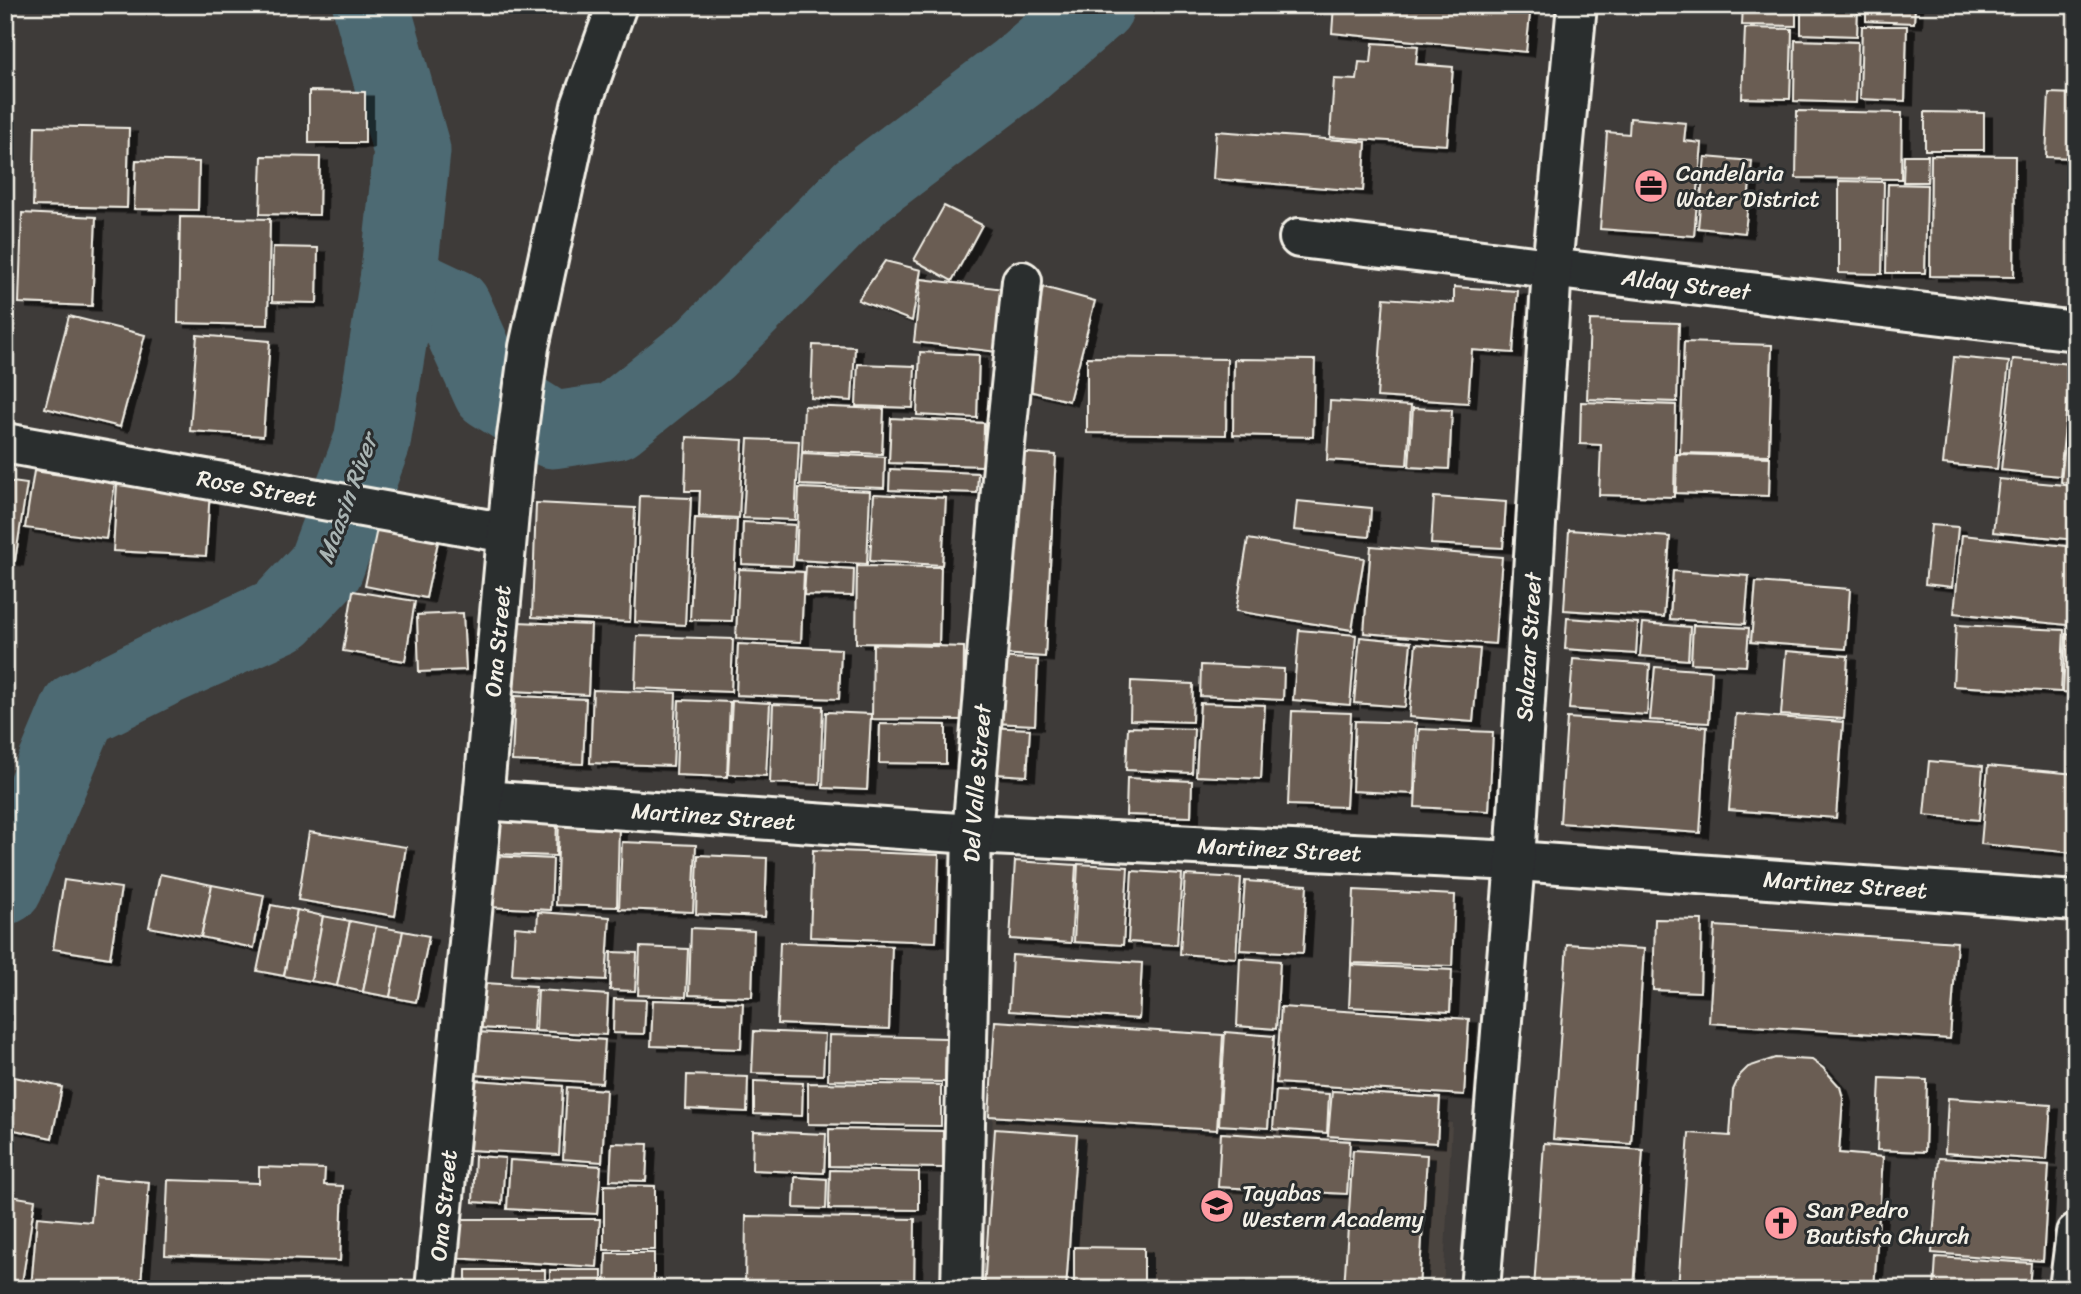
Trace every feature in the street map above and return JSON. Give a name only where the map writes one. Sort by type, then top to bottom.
[{"type":"street","name":"Ona Street","points":[[435,1289],[514,459],[529,347],[581,106],[617,5]]},
{"type":"street","name":"Salazar Street","points":[[1480,1289],[1515,861],[1552,268],[1577,5]]},
{"type":"street","name":"Alday Street","points":[[1299,237],[2076,331]]},
{"type":"street","name":"Del Valle Street","points":[[961,1289],[972,834],[1004,454],[1022,282]]},
{"type":"street","name":"Rose Street","points":[[5,443],[507,533]]},
{"type":"street","name":"Martinez Street","points":[[483,800],[972,834],[1515,861],[2076,901]]},
{"type":"street","points":[[2069,1289],[2076,1233]]},
{"type":"shaded area","name":"Tayabas Western Academy","points":[[995,1092],[1452,1123],[1443,1289],[980,1289]]},
{"type":"building","points":[[1334,5],[1531,5],[1526,52],[1332,33]]},
{"type":"building","points":[[1743,5],[1796,5],[1796,26],[1742,25]]},
{"type":"building","points":[[1801,5],[1858,5],[1857,36],[1801,34]]},
{"type":"building","points":[[1866,5],[1915,5],[1914,23],[1866,21]]},
{"type":"building","points":[[1862,26],[1907,26],[1905,101],[1860,99]]},
{"type":"building","points":[[1745,28],[1792,29],[1790,99],[1742,98]]},
{"type":"building","points":[[1795,40],[1858,42],[1856,103],[1794,101]]},
{"type":"building","points":[[1373,43],[1418,46],[1416,64],[1453,67],[1447,145],[1330,137],[1334,79],[1357,80],[1359,62],[1371,63]]},
{"type":"building","points":[[309,91],[365,92],[365,143],[309,143]]},
{"type":"building","points":[[2049,93],[2076,94],[2076,158],[2046,157]]},
{"type":"building","points":[[1797,111],[1902,113],[1901,179],[1796,178]]},
{"type":"building","points":[[1925,112],[1984,113],[1984,150],[1925,150]]},
{"type":"building","name":"Candelaria Water District","points":[[1630,118],[1686,123],[1684,141],[1702,143],[1694,236],[1600,229],[1607,132],[1629,134]]},
{"type":"building","points":[[35,126],[129,128],[127,208],[33,206]]},
{"type":"building","points":[[1216,131],[1366,142],[1363,191],[1213,179]]},
{"type":"building","points":[[1904,155],[1928,155],[1927,182],[1903,182]]},
{"type":"building","points":[[1931,155],[2015,156],[2014,277],[1930,276]]},
{"type":"building","points":[[262,156],[320,157],[319,215],[260,214]]},
{"type":"building","points":[[1705,157],[1752,161],[1745,233],[1698,228]]},
{"type":"building","points":[[136,160],[199,162],[198,210],[134,209]]},
{"type":"building","points":[[1839,181],[1884,182],[1882,274],[1839,273]]},
{"type":"building","points":[[1888,184],[1927,185],[1925,273],[1886,273]]},
{"type":"building","points":[[944,206],[982,225],[952,281],[914,260]]},
{"type":"building","points":[[22,213],[96,217],[92,306],[19,303]]},
{"type":"building","points":[[180,217],[270,219],[268,325],[178,323]]},
{"type":"building","points":[[273,247],[318,248],[317,303],[272,302]]},
{"type":"building","points":[[885,261],[921,270],[912,321],[858,300]]},
{"type":"building","points":[[921,279],[1005,289],[997,352],[914,342]]},
{"type":"building","points":[[1043,287],[1095,301],[1069,401],[1017,388]]},
{"type":"building","points":[[1454,287],[1518,291],[1513,353],[1472,350],[1468,403],[1377,397],[1384,298],[1454,303]]},
{"type":"building","points":[[69,316],[145,335],[120,427],[45,408]]},
{"type":"building","points":[[1590,320],[1679,323],[1677,402],[1587,399]]},
{"type":"building","points":[[197,335],[270,341],[263,436],[190,431]]},
{"type":"building","points":[[1684,342],[1772,345],[1769,455],[1680,453]]},
{"type":"building","points":[[813,345],[855,347],[852,401],[811,398]]},
{"type":"building","points":[[920,352],[979,355],[977,418],[917,415]]},
{"type":"building","points":[[1087,357],[1227,359],[1226,435],[1087,433]]},
{"type":"building","points":[[1954,357],[2009,362],[1997,469],[1943,464]]},
{"type":"building","points":[[2074,357],[2076,358],[2076,484],[2061,482]]},
{"type":"building","points":[[1234,359],[1315,360],[1313,437],[1233,435]]},
{"type":"building","points":[[2013,359],[2071,364],[2060,476],[2001,470]]},
{"type":"building","points":[[858,364],[915,366],[913,408],[856,406]]},
{"type":"building","points":[[1330,401],[1411,406],[1407,465],[1327,460]]},
{"type":"building","points":[[1581,402],[1676,405],[1674,497],[1599,495],[1601,445],[1580,444]]},
{"type":"building","points":[[804,406],[884,409],[882,454],[802,451]]},
{"type":"building","points":[[1413,408],[1452,410],[1449,469],[1409,467]]},
{"type":"building","points":[[891,418],[984,423],[983,466],[889,463]]},
{"type":"building","points":[[687,437],[743,440],[739,518],[699,516],[700,491],[685,491]]},
{"type":"building","points":[[748,439],[799,441],[795,520],[743,518]]},
{"type":"building","points":[[1014,452],[1056,455],[1045,657],[1003,654]]},
{"type":"building","points":[[802,453],[885,457],[884,488],[800,485]]},
{"type":"building","points":[[1677,454],[1770,457],[1769,496],[1676,493]]},
{"type":"building","points":[[890,469],[978,473],[977,493],[889,490]]},
{"type":"building","points":[[34,471],[115,483],[106,539],[25,528]]},
{"type":"building","points":[[1999,479],[2076,486],[2076,540],[1993,532]]},
{"type":"building","points":[[5,481],[27,484],[15,561],[5,560]]},
{"type":"building","points":[[117,485],[210,489],[206,556],[113,551]]},
{"type":"building","points":[[799,488],[870,491],[867,564],[796,560]]},
{"type":"building","points":[[874,494],[946,498],[942,565],[870,561]]},
{"type":"building","points":[[640,496],[691,498],[685,625],[635,622]]},
{"type":"building","points":[[1434,497],[1506,502],[1503,548],[1431,544]]},
{"type":"building","points":[[1297,501],[1371,508],[1369,537],[1294,530]]},
{"type":"building","points":[[536,503],[635,508],[630,622],[532,617]]},
{"type":"building","points":[[695,518],[737,520],[732,621],[690,620]]},
{"type":"building","points":[[743,522],[795,525],[793,566],[742,564]]},
{"type":"building","points":[[378,524],[439,537],[426,598],[365,586]]},
{"type":"building","points":[[1931,525],[1958,527],[1952,587],[1925,584]]},
{"type":"building","points":[[1569,530],[1670,537],[1664,617],[1564,610]]},
{"type":"building","points":[[1962,535],[2076,547],[2076,626],[1954,613]]},
{"type":"building","points":[[1248,539],[1364,558],[1352,630],[1236,611]]},
{"type":"building","points":[[1371,546],[1502,557],[1495,644],[1364,633]]},
{"type":"building","points":[[806,566],[854,569],[853,596],[804,595]]},
{"type":"building","points":[[857,566],[941,567],[939,644],[856,643]]},
{"type":"building","points":[[739,569],[804,572],[801,642],[736,639]]},
{"type":"building","points":[[1673,571],[1749,576],[1745,624],[1670,619]]},
{"type":"building","points":[[1756,582],[1850,589],[1846,649],[1751,642]]},
{"type":"building","points":[[353,591],[415,601],[405,661],[343,651]]},
{"type":"building","points":[[463,613],[466,670],[419,672],[417,615]]},
{"type":"building","points":[[1567,618],[1638,623],[1636,654],[1565,649]]},
{"type":"building","points":[[517,622],[591,625],[588,695],[514,691]]},
{"type":"building","points":[[1643,623],[1690,627],[1688,660],[1640,656]]},
{"type":"building","points":[[1693,625],[1749,628],[1746,666],[1691,663]]},
{"type":"building","points":[[1956,625],[2064,630],[2061,692],[1953,686]]},
{"type":"building","points":[[1299,630],[1356,635],[1350,705],[1293,700]]},
{"type":"building","points":[[2066,634],[2076,635],[2076,693],[2063,692]]},
{"type":"building","points":[[637,636],[733,639],[731,692],[635,688]]},
{"type":"building","points":[[1360,637],[1411,642],[1405,707],[1354,703]]},
{"type":"building","points":[[738,644],[841,649],[839,699],[736,695]]},
{"type":"building","points":[[873,644],[964,647],[963,720],[872,719]]},
{"type":"building","points":[[1416,644],[1480,649],[1473,722],[1409,717]]},
{"type":"building","points":[[1786,651],[1848,656],[1844,719],[1781,715]]},
{"type":"building","points":[[997,657],[1038,660],[1035,725],[993,723]]},
{"type":"building","points":[[1573,659],[1650,665],[1647,715],[1569,709]]},
{"type":"building","points":[[1201,665],[1284,669],[1283,700],[1200,696]]},
{"type":"building","points":[[1655,667],[1712,671],[1709,723],[1650,720]]},
{"type":"building","points":[[1131,681],[1193,684],[1192,722],[1130,720]]},
{"type":"building","points":[[593,690],[676,693],[673,766],[590,763]]},
{"type":"building","points":[[515,696],[586,699],[583,764],[512,761]]},
{"type":"building","points":[[679,700],[730,702],[727,777],[676,775]]},
{"type":"building","points":[[732,701],[770,703],[766,776],[728,774]]},
{"type":"building","points":[[1200,703],[1265,705],[1261,779],[1196,776]]},
{"type":"building","points":[[773,704],[823,706],[820,785],[770,783]]},
{"type":"building","points":[[1292,711],[1351,713],[1346,807],[1288,805]]},
{"type":"building","points":[[826,712],[871,714],[867,790],[823,788]]},
{"type":"building","points":[[1736,714],[1843,722],[1836,818],[1729,810]]},
{"type":"building","points":[[1567,718],[1707,727],[1700,833],[1560,823]]},
{"type":"building","points":[[1355,721],[1416,723],[1414,794],[1352,791]]},
{"type":"building","points":[[880,724],[946,725],[946,764],[879,763]]},
{"type":"building","points":[[984,727],[1030,729],[1027,776],[981,773]]},
{"type":"building","points":[[1128,727],[1194,729],[1192,773],[1126,770]]},
{"type":"building","points":[[1419,729],[1493,732],[1489,811],[1415,807]]},
{"type":"building","points":[[1929,761],[1983,766],[1979,820],[1924,815]]},
{"type":"building","points":[[1988,766],[2076,774],[2074,853],[1981,844]]},
{"type":"building","points":[[1127,778],[1192,781],[1191,817],[1126,815]]},
{"type":"building","points":[[495,815],[557,818],[556,856],[493,854]]},
{"type":"building","points":[[559,822],[619,825],[617,907],[556,905]]},
{"type":"building","points":[[309,832],[406,847],[395,916],[298,900]]},
{"type":"building","points":[[622,842],[696,845],[693,912],[619,909]]},
{"type":"building","points":[[813,850],[939,855],[936,942],[810,937]]},
{"type":"building","points":[[698,855],[767,858],[765,917],[696,914]]},
{"type":"building","points":[[491,856],[553,859],[551,910],[489,907]]},
{"type":"building","points":[[1015,861],[1076,865],[1071,943],[1010,939]]},
{"type":"building","points":[[1078,864],[1128,867],[1123,945],[1074,942]]},
{"type":"building","points":[[1132,871],[1182,874],[1177,945],[1128,942]]},
{"type":"building","points":[[160,874],[212,885],[201,937],[149,927]]},
{"type":"building","points":[[1185,875],[1241,878],[1236,958],[1180,954]]},
{"type":"building","points":[[64,880],[121,888],[110,958],[53,949]]},
{"type":"building","points":[[1245,881],[1307,885],[1303,953],[1240,950]]},
{"type":"building","points":[[212,885],[264,895],[254,948],[201,937]]},
{"type":"building","points":[[1354,890],[1455,895],[1452,966],[1351,963]]},
{"type":"building","points":[[271,905],[297,910],[284,976],[257,971]]},
{"type":"building","points":[[297,910],[323,916],[311,981],[284,976]]},
{"type":"building","points":[[538,912],[610,917],[606,980],[512,975],[515,927],[537,929]]},
{"type":"building","points":[[323,916],[350,921],[337,986],[311,981]]},
{"type":"building","points":[[1655,919],[1702,920],[1700,992],[1653,990]]},
{"type":"building","points":[[350,921],[376,926],[363,992],[337,986]]},
{"type":"building","points":[[376,926],[403,931],[390,997],[363,992]]},
{"type":"building","points":[[1715,926],[1957,942],[1950,1039],[1709,1023]]},
{"type":"building","points":[[691,928],[754,931],[752,997],[689,995]]},
{"type":"building","points":[[403,931],[429,936],[416,1002],[390,997]]},
{"type":"building","points":[[780,942],[892,946],[889,1029],[777,1024]]},
{"type":"building","points":[[1567,944],[1644,949],[1631,1144],[1553,1139]]},
{"type":"building","points":[[640,947],[688,949],[686,997],[638,995]]},
{"type":"building","points":[[611,952],[637,953],[635,991],[610,990]]},
{"type":"building","points":[[1012,955],[1142,963],[1139,1019],[1009,1011]]},
{"type":"building","points":[[1240,958],[1280,961],[1276,1029],[1237,1026]]},
{"type":"building","points":[[1351,965],[1452,970],[1450,1012],[1349,1007]]},
{"type":"building","points":[[484,983],[536,986],[533,1031],[480,1028]]},
{"type":"building","points":[[538,990],[608,995],[606,1035],[536,1031]]},
{"type":"building","points":[[614,999],[646,1000],[644,1034],[613,1033]]},
{"type":"building","points":[[653,1000],[743,1003],[741,1049],[651,1046]]},
{"type":"building","points":[[1281,1007],[1469,1019],[1464,1095],[1276,1083]]},
{"type":"building","points":[[995,1021],[1223,1035],[1217,1130],[989,1116]]},
{"type":"building","points":[[754,1031],[825,1034],[823,1075],[752,1073]]},
{"type":"building","points":[[476,1032],[605,1040],[602,1083],[474,1075]]},
{"type":"building","points":[[1225,1032],[1274,1036],[1268,1128],[1219,1125]]},
{"type":"building","points":[[829,1035],[946,1038],[945,1082],[828,1080]]},
{"type":"building","name":"San Pedro Bautista Church","points":[[1775,1058],[1812,1060],[1840,1087],[1843,1098],[1839,1153],[1883,1157],[1874,1289],[1678,1289],[1689,1133],[1730,1136],[1733,1090],[1740,1075],[1748,1067]]},
{"type":"building","points":[[5,1075],[62,1087],[52,1138],[5,1128]]},
{"type":"building","points":[[687,1075],[748,1077],[747,1112],[686,1109]]},
{"type":"building","points":[[1880,1078],[1927,1080],[1925,1152],[1877,1150]]},
{"type":"building","points":[[474,1080],[563,1086],[559,1155],[470,1150]]},
{"type":"building","points":[[754,1081],[803,1083],[802,1116],[754,1114]]},
{"type":"building","points":[[808,1083],[941,1085],[941,1126],[808,1124]]},
{"type":"building","points":[[567,1087],[606,1090],[602,1162],[563,1159]]},
{"type":"building","points":[[1276,1091],[1329,1094],[1327,1133],[1273,1129]]},
{"type":"building","points":[[1332,1091],[1440,1098],[1437,1143],[1328,1136]]},
{"type":"building","points":[[1948,1098],[2051,1105],[2047,1160],[1945,1153]]},
{"type":"building","points":[[829,1129],[943,1131],[943,1168],[829,1166]]},
{"type":"building","points":[[995,1129],[1077,1135],[1066,1289],[984,1289]]},
{"type":"building","points":[[753,1131],[826,1134],[824,1173],[752,1170]]},
{"type":"building","points":[[1221,1133],[1350,1141],[1347,1194],[1218,1187]]},
{"type":"building","points":[[612,1143],[648,1144],[646,1181],[610,1180]]},
{"type":"building","points":[[1544,1143],[1643,1150],[1634,1289],[1534,1289]]},
{"type":"building","points":[[1353,1150],[1427,1155],[1419,1289],[1344,1289]]},
{"type":"building","points":[[475,1156],[505,1158],[502,1204],[473,1202]]},
{"type":"building","points":[[1939,1158],[2049,1165],[2043,1261],[1932,1253]]},
{"type":"building","points":[[510,1160],[601,1166],[597,1214],[507,1209]]},
{"type":"building","points":[[259,1167],[325,1169],[324,1185],[343,1186],[340,1261],[165,1255],[168,1180],[259,1183]]},
{"type":"building","points":[[830,1170],[919,1172],[919,1210],[829,1209]]},
{"type":"building","points":[[95,1177],[149,1182],[141,1284],[124,1282],[124,1289],[31,1289],[37,1217],[91,1222]]},
{"type":"building","points":[[795,1177],[827,1179],[826,1209],[794,1208]]},
{"type":"building","points":[[604,1185],[655,1186],[655,1250],[604,1250]]},
{"type":"building","points":[[5,1195],[35,1200],[21,1289],[5,1289]]},
{"type":"building","points":[[746,1216],[915,1219],[914,1289],[745,1289]]},
{"type":"building","points":[[456,1219],[600,1219],[597,1267],[453,1258]]},
{"type":"building","points":[[1074,1247],[1144,1248],[1144,1289],[1074,1289]]},
{"type":"building","points":[[606,1253],[654,1253],[654,1289],[605,1289]]},
{"type":"building","points":[[1936,1257],[2031,1263],[2029,1289],[1934,1289]]},
{"type":"building","points":[[466,1270],[545,1270],[545,1289],[466,1289]]},
{"type":"building","points":[[550,1270],[602,1270],[602,1289],[550,1289]]},
{"type":"building","points":[[689,1280],[740,1281],[740,1289],[689,1289]]},
{"type":"waterway","name":"Maasin River","points":[[5,886],[79,710],[159,670],[281,615],[325,568],[372,442],[398,281],[412,151],[371,5]]},
{"type":"waterway","points":[[398,281],[453,307],[491,391],[553,430],[615,421],[705,349],[862,190],[1018,72],[1096,5]]},
{"type":"place","name":"Candelaria Water District","points":[[1651,186]]},
{"type":"place","name":"Tayabas Western Academy","points":[[1217,1206]]},
{"type":"place","name":"San Pedro Bautista Church","points":[[1781,1223]]}]
